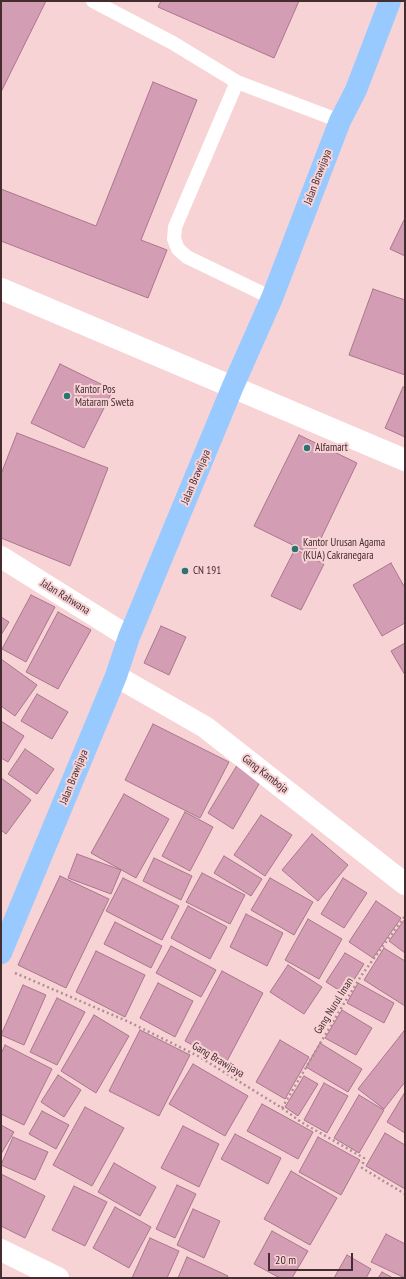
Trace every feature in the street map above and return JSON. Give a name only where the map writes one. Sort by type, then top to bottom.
[{"type":"main road","name":"Jalan Brawijaya","points":[[5,947],[116,676],[129,637],[233,386],[272,298],[340,121],[356,90],[390,1]]},
{"type":"street","points":[[1,289],[405,460]]},
{"type":"street","name":"Jalan Rahwana","points":[[1,557],[129,637]]},
{"type":"street","name":"Gang Kamboja","points":[[116,676],[205,727],[405,884]]},
{"type":"street","points":[[1,1250],[58,1278]]},
{"type":"lane","points":[[93,1],[173,42],[237,82],[340,121]]},
{"type":"lane","points":[[237,82],[175,227],[174,239],[178,248],[188,257],[272,298]]},
{"type":"path","name":"Gang Nurul Iman","points":[[282,1108],[361,976],[405,916]]},
{"type":"path","name":"Gang Brawijaya","points":[[5,947],[129,1022],[198,1056],[282,1108],[301,1122],[364,1158],[362,1168],[405,1194]]},
{"type":"building","points":[[1,1],[46,1],[1,92]]},
{"type":"building","points":[[161,1],[299,1],[274,58],[158,7]]},
{"type":"building","points":[[153,82],[197,100],[141,240],[167,250],[148,298],[1,241],[1,189],[96,226]]},
{"type":"building","points":[[405,218],[405,256],[390,249]]},
{"type":"building","points":[[373,289],[405,300],[405,375],[349,355]]},
{"type":"building","points":[[60,364],[113,390],[84,448],[31,423]]},
{"type":"building","points":[[403,387],[405,388],[405,437],[385,428]]},
{"type":"building","points":[[17,433],[108,468],[70,566],[1,538],[1,474]]},
{"type":"building","points":[[299,435],[357,463],[313,555],[254,526]]},
{"type":"building","points":[[295,549],[324,564],[301,610],[271,596]]},
{"type":"building","points":[[391,563],[405,588],[405,623],[382,636],[353,585]]},
{"type":"building","points":[[31,595],[55,607],[26,662],[2,649]]},
{"type":"building","points":[[58,612],[91,630],[58,689],[26,672]]},
{"type":"building","points":[[1,617],[9,622],[1,635]]},
{"type":"building","points":[[161,626],[186,637],[169,675],[144,663]]},
{"type":"building","points":[[405,643],[405,675],[391,651]]},
{"type":"building","points":[[1,659],[37,685],[15,716],[1,706]]},
{"type":"building","points":[[37,694],[68,712],[52,739],[21,721]]},
{"type":"building","points":[[1,721],[24,736],[8,762],[1,758]]},
{"type":"building","points":[[153,724],[229,762],[200,818],[125,780]]},
{"type":"building","points":[[25,749],[54,769],[37,794],[8,774]]},
{"type":"building","points":[[239,762],[263,777],[233,829],[208,813]]},
{"type":"building","points":[[1,778],[31,800],[6,834],[1,830]]},
{"type":"building","points":[[124,794],[169,819],[136,878],[91,853]]},
{"type":"building","points":[[185,812],[213,827],[190,871],[162,856]]},
{"type":"building","points":[[261,815],[292,835],[265,876],[234,855]]},
{"type":"building","points":[[312,834],[348,865],[318,901],[282,870]]},
{"type":"building","points":[[77,854],[121,870],[111,894],[68,878]]},
{"type":"building","points":[[224,856],[262,879],[251,896],[214,873]]},
{"type":"building","points":[[154,858],[192,876],[181,900],[143,881]]},
{"type":"building","points":[[202,873],[245,895],[230,924],[186,902]]},
{"type":"building","points":[[60,876],[109,899],[66,988],[18,965]]},
{"type":"building","points":[[123,878],[179,906],[162,940],[106,911]]},
{"type":"building","points":[[270,878],[313,902],[294,935],[251,910]]},
{"type":"building","points":[[343,878],[367,893],[344,928],[321,914]]},
{"type":"building","points":[[376,901],[401,918],[373,958],[349,942]]},
{"type":"building","points":[[188,906],[227,927],[210,959],[171,938]]},
{"type":"building","points":[[246,914],[283,933],[267,966],[230,947]]},
{"type":"building","points":[[308,919],[342,939],[319,979],[285,960]]},
{"type":"building","points":[[405,919],[405,953],[389,941]]},
{"type":"building","points":[[115,922],[162,946],[151,968],[104,944]]},
{"type":"building","points":[[171,946],[216,970],[201,997],[156,973]]},
{"type":"building","points":[[384,948],[405,961],[405,1006],[364,980]]},
{"type":"building","points":[[96,951],[145,975],[125,1017],[76,992]]},
{"type":"building","points":[[345,953],[364,964],[345,994],[326,982]]},
{"type":"building","points":[[288,965],[322,987],[304,1014],[270,992]]},
{"type":"building","points":[[222,971],[263,993],[226,1063],[185,1041]]},
{"type":"building","points":[[158,983],[193,1001],[175,1037],[140,1018]]},
{"type":"building","points":[[358,983],[394,1003],[384,1023],[347,1003]]},
{"type":"building","points":[[23,985],[46,995],[24,1045],[1,1035]]},
{"type":"building","points":[[57,998],[85,1012],[57,1065],[30,1052]]},
{"type":"building","points":[[342,1010],[372,1028],[356,1055],[325,1038]]},
{"type":"building","points":[[94,1015],[129,1036],[96,1093],[61,1071]]},
{"type":"building","points":[[140,1030],[190,1055],[159,1116],[109,1091]]},
{"type":"building","points":[[404,1031],[405,1082],[384,1109],[358,1089]]},
{"type":"building","points":[[280,1040],[309,1057],[285,1099],[256,1082]]},
{"type":"building","points":[[320,1043],[362,1069],[348,1092],[306,1067]]},
{"type":"building","points":[[5,1045],[52,1069],[24,1125],[1,1114],[1,1054]]},
{"type":"building","points":[[193,1064],[248,1096],[225,1136],[169,1104]]},
{"type":"building","points":[[58,1075],[81,1090],[64,1117],[41,1102]]},
{"type":"building","points":[[304,1076],[318,1084],[298,1116],[285,1107]]},
{"type":"building","points":[[324,1083],[348,1096],[327,1133],[304,1120]]},
{"type":"building","points":[[405,1092],[405,1133],[387,1122]]},
{"type":"building","points":[[359,1095],[384,1110],[359,1153],[334,1138]]},
{"type":"building","points":[[262,1104],[313,1132],[298,1159],[247,1131]]},
{"type":"building","points":[[85,1107],[124,1128],[92,1186],[53,1165]]},
{"type":"building","points":[[42,1111],[69,1125],[56,1149],[29,1134]]},
{"type":"building","points":[[1,1125],[14,1132],[1,1154]]},
{"type":"building","points":[[183,1126],[219,1144],[199,1187],[161,1168]]},
{"type":"building","points":[[385,1133],[405,1145],[405,1189],[366,1166]]},
{"type":"building","points":[[235,1134],[281,1158],[268,1184],[221,1159]]},
{"type":"building","points":[[13,1137],[48,1152],[35,1180],[1,1165]]},
{"type":"building","points":[[318,1137],[360,1160],[341,1195],[299,1172]]},
{"type":"building","points":[[114,1163],[156,1187],[140,1216],[98,1192]]},
{"type":"building","points":[[291,1171],[337,1198],[310,1245],[264,1219]]},
{"type":"building","points":[[1,1174],[45,1196],[25,1238],[1,1226]]},
{"type":"building","points":[[177,1185],[196,1194],[175,1238],[156,1229]]},
{"type":"building","points":[[74,1186],[107,1202],[85,1246],[52,1230]]},
{"type":"building","points":[[115,1207],[151,1227],[129,1268],[93,1248]]},
{"type":"building","points":[[193,1209],[220,1221],[204,1258],[177,1245]]},
{"type":"building","points":[[272,1231],[308,1251],[292,1278],[280,1278],[254,1264]]},
{"type":"building","points":[[386,1234],[405,1244],[405,1278],[371,1262]]},
{"type":"building","points":[[150,1238],[179,1251],[167,1278],[132,1278]]},
{"type":"building","points":[[347,1255],[371,1269],[366,1278],[334,1278]]},
{"type":"building","points":[[187,1257],[228,1276],[227,1278],[178,1278]]},
{"type":"building","points":[[382,1272],[393,1278],[378,1278]]},
{"type":"place","name":"Kantor Pos Mataram Sweta","points":[[67,396]]},
{"type":"place","name":"Alfamart","points":[[307,448]]},
{"type":"place","name":"Kantor Urusan Agama (KUA) Cakranegara","points":[[295,549]]},
{"type":"place","name":"CN 191","points":[[185,571]]}]
